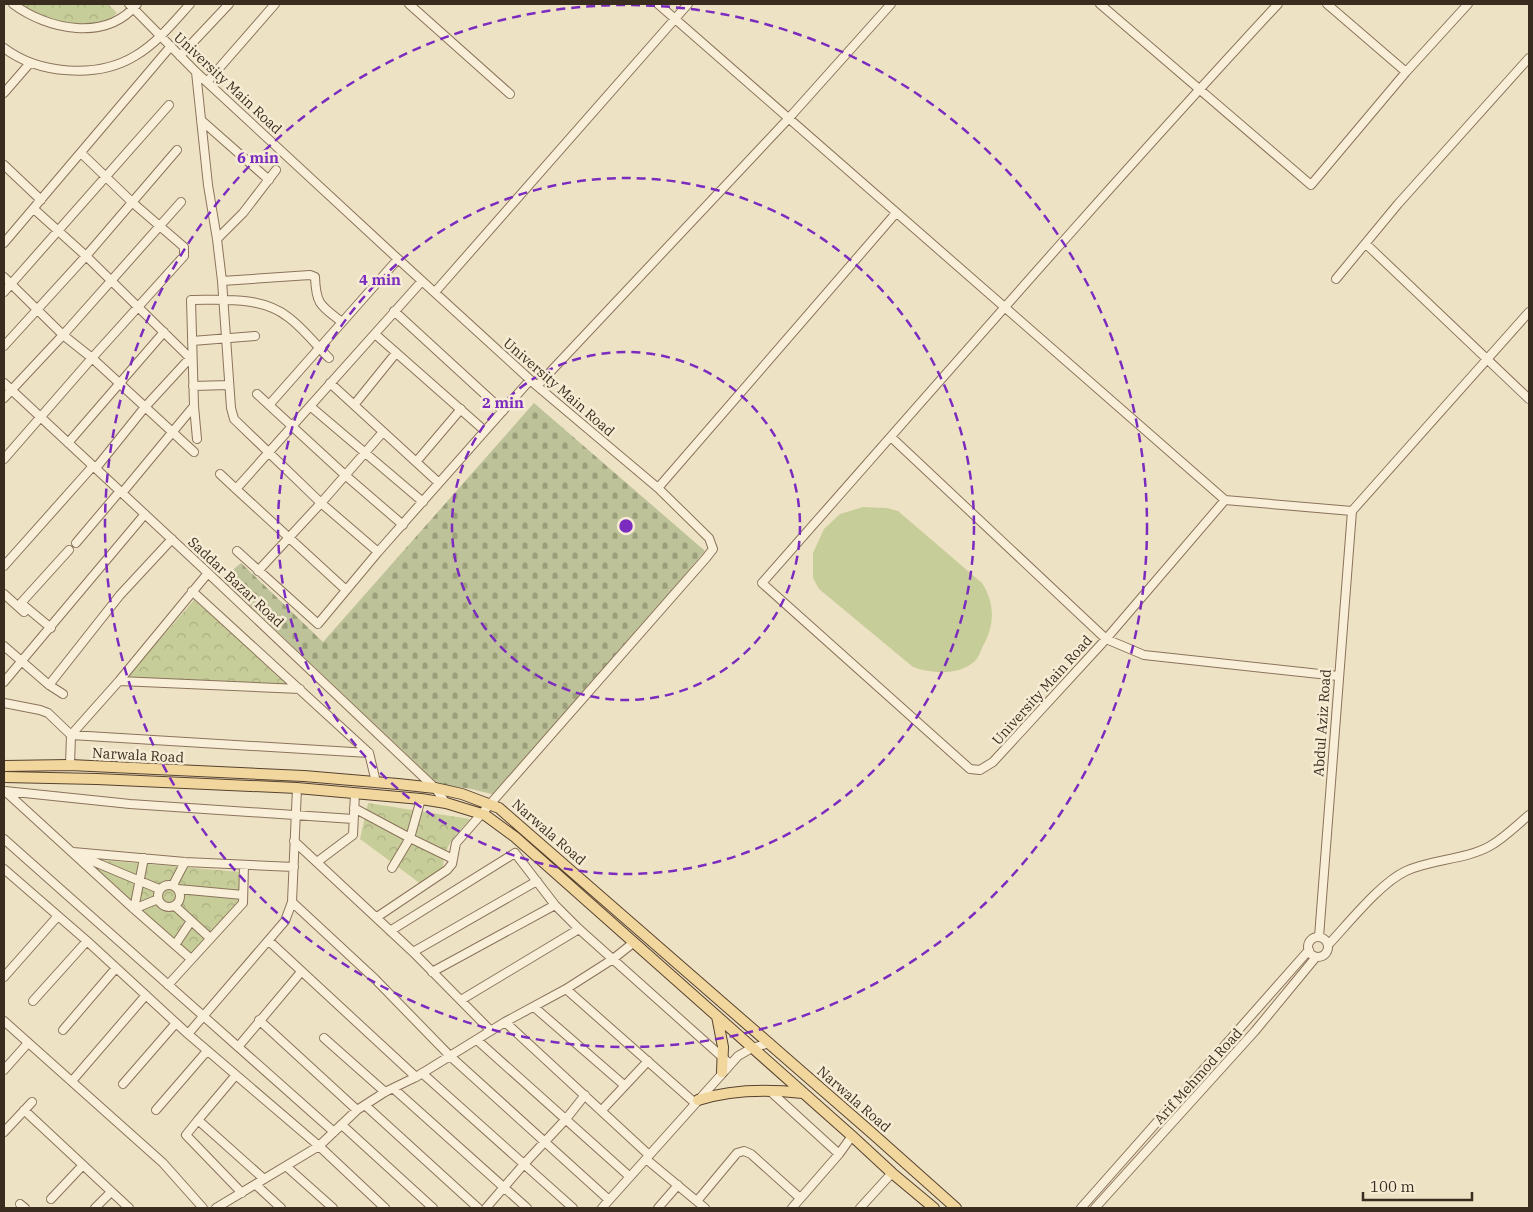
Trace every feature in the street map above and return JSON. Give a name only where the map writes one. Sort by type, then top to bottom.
[{"type":"main road","name":"Narwala Road","points":[[4,766],[70,765],[304,776],[434,788],[462,794],[491,804],[507,814],[956,1208]]},
{"type":"main road","name":"Narwala Road","points":[[4,777],[297,788],[421,799],[446,803],[481,814],[503,827],[515,837],[892,1173],[934,1208]]},
{"type":"main road","points":[[717,1016],[727,1061],[722,1072]]},
{"type":"main road","points":[[697,1101],[714,1094],[737,1091],[804,1093]]},
{"type":"street","points":[[13,4],[45,22],[74,28],[96,27],[108,24],[133,5]]},
{"type":"street","points":[[4,48],[11,54],[30,63],[50,68],[76,71],[101,68],[134,57],[161,36],[190,4]]},
{"type":"street","points":[[180,56],[229,4]]},
{"type":"street","points":[[207,82],[275,4]]},
{"type":"street","points":[[410,4],[510,94]]},
{"type":"street","points":[[658,4],[1225,500],[1352,511],[1529,312]]},
{"type":"street","points":[[435,292],[688,4]]},
{"type":"street","points":[[537,386],[789,118],[891,4]]},
{"type":"street","points":[[1100,4],[1311,185],[1406,72],[1468,4]]},
{"type":"street","points":[[1278,4],[1198,90],[1004,307],[891,437],[1106,638],[1144,655],[1338,676]]},
{"type":"street","points":[[1327,4],[1406,72]]},
{"type":"street","name":"University Main Road","points":[[133,5],[196,72],[398,259],[530,380],[658,488],[709,538],[713,549],[456,843],[452,864],[447,870],[377,917]]},
{"type":"street","points":[[4,243],[171,46]]},
{"type":"street","points":[[1336,279],[1398,204],[1529,58]]},
{"type":"street","points":[[4,92],[30,63]]},
{"type":"street","points":[[196,72],[208,185],[222,281],[231,408],[234,419],[321,503],[378,552]]},
{"type":"street","points":[[4,292],[169,105]]},
{"type":"street","points":[[201,120],[269,180]]},
{"type":"street","points":[[4,346],[38,311],[177,150]]},
{"type":"street","points":[[4,459],[184,256],[184,247],[133,203],[81,152]]},
{"type":"street","points":[[4,166],[41,200]]},
{"type":"street","points":[[217,238],[244,213],[276,170]]},
{"type":"street","points":[[4,398],[112,282],[181,202]]},
{"type":"street","points":[[4,566],[190,358],[34,208]]},
{"type":"street","points":[[658,488],[896,213]]},
{"type":"street","points":[[1366,244],[1529,399]]},
{"type":"street","points":[[269,405],[398,259]]},
{"type":"street","points":[[222,281],[310,275],[315,277],[316,293],[320,304],[342,322]]},
{"type":"street","points":[[4,277],[63,336],[92,358],[194,452]]},
{"type":"street","points":[[236,489],[422,280]]},
{"type":"street","points":[[197,439],[193,386],[191,300],[245,301],[278,310],[290,318],[330,358]]},
{"type":"street","points":[[394,311],[503,411]]},
{"type":"street","points":[[68,443],[164,332]]},
{"type":"street","points":[[375,334],[485,431]]},
{"type":"street","points":[[192,341],[255,336]]},
{"type":"street","points":[[354,405],[396,353]]},
{"type":"street","points":[[237,552],[318,624],[378,552],[530,380]]},
{"type":"street","name":"Saddar Bazar Road","points":[[4,383],[208,572],[434,788],[446,803]]},
{"type":"street","points":[[330,383],[440,483]]},
{"type":"street","points":[[193,386],[230,385]]},
{"type":"street","points":[[257,394],[345,475],[403,525]]},
{"type":"street","points":[[76,543],[194,406]]},
{"type":"street","points":[[310,406],[423,502]]},
{"type":"street","points":[[416,462],[460,409]]},
{"type":"street","points":[[258,571],[383,432]]},
{"type":"street","name":"University Main Road","points":[[891,437],[762,583],[970,769],[980,770],[993,762],[1106,638],[1225,500]]},
{"type":"street","points":[[220,474],[346,590]]},
{"type":"street","name":"Abdul Aziz Road","points":[[1319,937],[1352,511]]},
{"type":"street","points":[[4,682],[145,514]]},
{"type":"street","points":[[49,685],[120,595],[172,539]]},
{"type":"street","points":[[51,628],[21,603],[69,550]]},
{"type":"street","points":[[70,765],[71,735],[119,681],[208,572]]},
{"type":"street","points":[[192,592],[370,752],[376,782]]},
{"type":"street","points":[[4,594],[41,626]]},
{"type":"street","points":[[4,646],[49,685],[63,694]]},
{"type":"street","points":[[119,681],[300,689]]},
{"type":"street","points":[[4,703],[48,713],[71,735],[370,752]]},
{"type":"street","points":[[4,792],[23,766]]},
{"type":"street","points":[[188,1034],[286,920],[292,902],[297,788]]},
{"type":"street","points":[[4,792],[130,804],[354,819]]},
{"type":"street","points":[[4,792],[191,959]]},
{"type":"street","points":[[317,862],[353,835],[355,793]]},
{"type":"street","points":[[392,868],[410,838],[421,799]]},
{"type":"street","points":[[354,808],[410,838],[453,858]]},
{"type":"street","points":[[1308,950],[1316,957],[1325,954],[1328,945],[1365,905],[1397,877],[1407,871],[1490,846],[1529,815]]},
{"type":"street","points":[[4,839],[334,1132]]},
{"type":"street","points":[[294,841],[377,917],[491,1031]]},
{"type":"street","points":[[73,852],[185,862],[294,867]]},
{"type":"street","points":[[73,852],[159,889]]},
{"type":"street","points":[[390,931],[515,853],[555,905],[579,929],[727,1061],[752,1048],[770,1043]]},
{"type":"street","points":[[134,910],[144,858]]},
{"type":"street","points":[[176,887],[185,862]]},
{"type":"street","points":[[168,985],[243,903],[244,865]]},
{"type":"street","points":[[4,869],[207,1051],[319,1146],[385,1208]]},
{"type":"street","points":[[413,952],[537,881]]},
{"type":"street","points":[[159,889],[167,884],[176,887],[244,894]]},
{"type":"street","points":[[159,889],[158,898],[163,906],[172,907],[180,902],[181,893],[176,887]]},
{"type":"street","points":[[134,910],[158,898]]},
{"type":"street","points":[[292,902],[375,979],[450,1056],[609,1200]]},
{"type":"street","points":[[432,972],[555,905]]},
{"type":"street","points":[[175,906],[210,938]]},
{"type":"street","points":[[4,977],[57,917]]},
{"type":"street","points":[[175,945],[192,921]]},
{"type":"street","points":[[461,1000],[579,929]]},
{"type":"street","points":[[1081,1208],[1308,950],[1310,941],[1319,937],[1324,939],[1328,945]]},
{"type":"street","points":[[33,1001],[86,941]]},
{"type":"street","points":[[269,941],[301,972],[573,1208]]},
{"type":"street","points":[[216,1208],[227,1206],[242,1192],[319,1146],[357,1110],[366,1106],[385,1092],[419,1075],[505,1022],[566,989],[613,959],[633,943]]},
{"type":"street","name":"Arif Mehmod Road","points":[[1096,1207],[1236,1052],[1316,957]]},
{"type":"street","points":[[63,1030],[116,968]]},
{"type":"street","points":[[238,1047],[301,972]]},
{"type":"street","points":[[566,989],[697,1101]]},
{"type":"street","points":[[72,1081],[146,995]]},
{"type":"street","points":[[534,1007],[624,1085]]},
{"type":"street","points":[[259,1020],[357,1110]]},
{"type":"street","points":[[4,1021],[163,1163],[203,1208]]},
{"type":"street","points":[[505,1022],[602,1110],[648,1157],[705,1208]]},
{"type":"street","points":[[123,1084],[176,1023]]},
{"type":"street","points":[[324,1038],[385,1092]]},
{"type":"street","points":[[477,1040],[629,1176]]},
{"type":"street","points":[[4,1070],[28,1043]]},
{"type":"street","points":[[1226,1044],[1236,1052]]},
{"type":"street","points":[[156,1110],[207,1051]]},
{"type":"street","points":[[602,1110],[648,1061]]},
{"type":"street","points":[[602,1208],[722,1072]]},
{"type":"street","points":[[236,1076],[186,1135],[242,1192]]},
{"type":"street","points":[[394,1089],[527,1208]]},
{"type":"street","points":[[770,1091],[839,1154]]},
{"type":"street","points":[[486,1208],[566,1119],[585,1095]]},
{"type":"street","points":[[4,1132],[32,1102]]},
{"type":"street","points":[[366,1106],[478,1208]]},
{"type":"street","points":[[24,1110],[128,1208]]},
{"type":"street","points":[[1168,1110],[1177,1118]]},
{"type":"street","points":[[198,1120],[264,1179]]},
{"type":"street","points":[[342,1125],[433,1208]]},
{"type":"street","points":[[792,1208],[839,1154],[852,1136]]},
{"type":"street","points":[[697,1202],[737,1153],[744,1152],[751,1154],[800,1198]]},
{"type":"street","points":[[51,1199],[82,1165]]},
{"type":"street","points":[[287,1166],[333,1208]]},
{"type":"street","points":[[860,1208],[892,1173]]},
{"type":"street","points":[[256,1185],[281,1208]]},
{"type":"street","points":[[658,1208],[678,1185]]},
{"type":"street","points":[[95,1208],[111,1192]]},
{"type":"street","points":[[1090,1199],[1096,1207]]},
{"type":"street","points":[[371,1208],[377,1201]]},
{"type":"green space","points":[[20,4],[108,4],[117,13],[106,21],[95,25],[72,24],[38,14]]},
{"type":"green space","points":[[534,403],[705,551],[499,796],[463,787],[440,786],[222,579],[241,563],[323,642]]},
{"type":"green space","points":[[863,507],[887,508],[898,511],[982,583],[991,606],[990,630],[976,660],[969,665],[962,669],[946,672],[929,671],[913,667],[819,589],[813,578],[813,553],[824,529],[840,514]]},
{"type":"green space","points":[[194,600],[300,692],[122,683]]},
{"type":"green space","points":[[368,803],[470,819],[455,836],[447,849],[443,863],[444,871],[421,884],[360,839]]},
{"type":"green space","points":[[88,859],[241,872],[239,902],[191,954],[85,864]]}]
